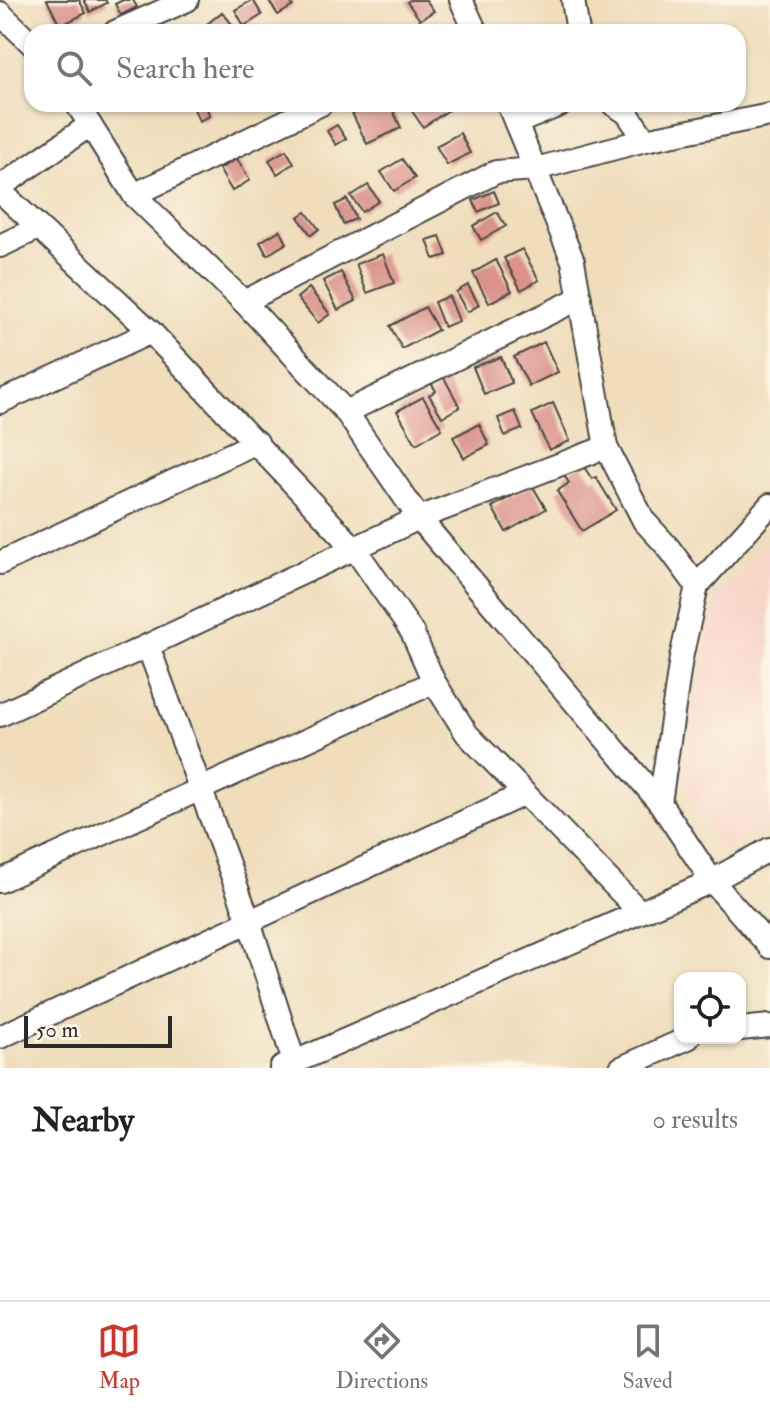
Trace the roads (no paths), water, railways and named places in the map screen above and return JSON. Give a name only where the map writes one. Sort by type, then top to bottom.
[{"type":"street","points":[[133,24],[187,0]]},
{"type":"street","points":[[461,0],[470,24]]},
{"type":"street","points":[[573,0],[577,24]]},
{"type":"street","points":[[0,13],[24,36]]},
{"type":"street","points":[[82,112],[134,195],[244,302],[346,412],[419,518],[660,803],[712,881],[770,947]]},
{"type":"street","points":[[134,195],[305,112]]},
{"type":"street","points":[[625,112],[645,140]]},
{"type":"street","points":[[512,113],[573,261],[606,447],[644,521],[697,586]]},
{"type":"street","points":[[244,302],[496,172],[536,169],[645,140],[770,115]]},
{"type":"street","points":[[90,125],[0,189],[151,332],[355,549],[412,632],[434,682],[467,734],[640,912]]},
{"type":"street","points":[[0,246],[38,228]]},
{"type":"street","points":[[346,412],[580,298]]},
{"type":"street","points":[[0,402],[151,332]]},
{"type":"street","points":[[0,563],[257,442]]},
{"type":"street","points":[[0,715],[419,518],[606,447]]},
{"type":"street","points":[[660,803],[681,658],[697,586],[770,505]]},
{"type":"street","points":[[148,646],[249,921],[291,1066],[712,881],[770,849]]},
{"type":"street","points":[[0,881],[434,682]]},
{"type":"street","points":[[0,1037],[524,794]]},
{"type":"street","points":[[746,1028],[770,1026]]},
{"type":"street","points":[[621,1068],[675,1044]]}]
